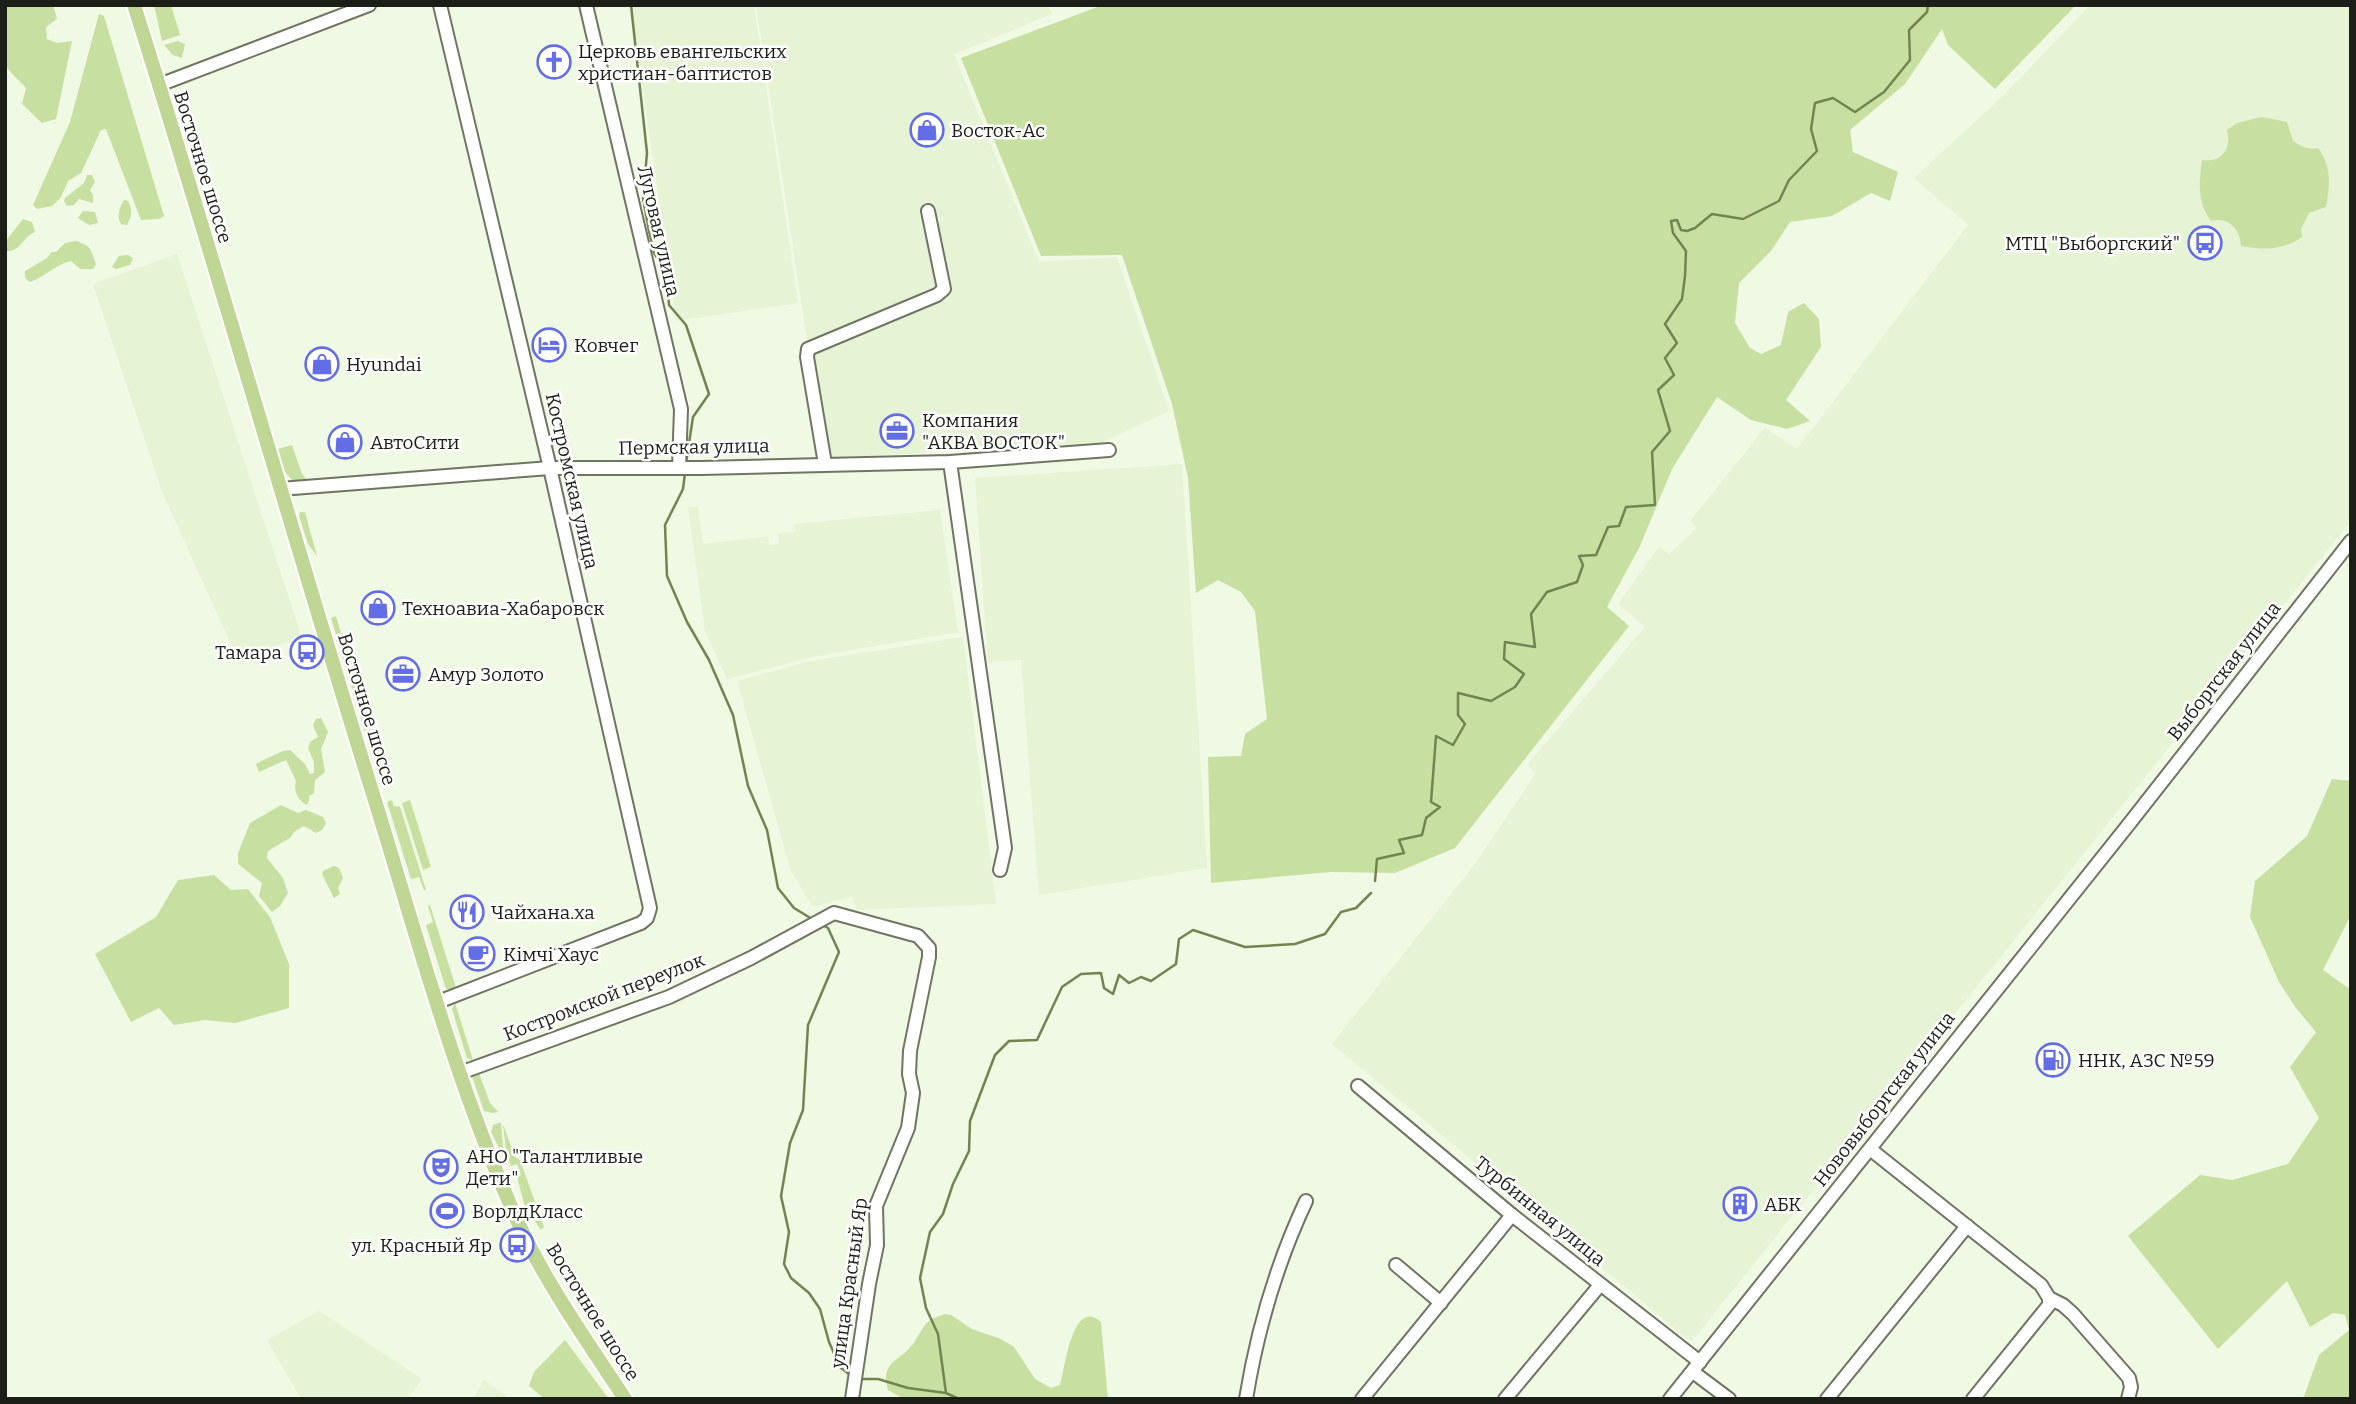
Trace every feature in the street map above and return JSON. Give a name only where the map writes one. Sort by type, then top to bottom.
[{"type":"main road","name":"Восточное шоссе","points":[[134,5],[460,1073],[490,1154],[528,1243],[560,1301],[625,1399]]},
{"type":"street","points":[[159,85],[369,5]]},
{"type":"street","name":"Костромская улица","points":[[438,1002],[641,923],[647,918],[650,908],[550,468],[440,5]]},
{"type":"street","name":"Луговая улица","points":[[586,5],[681,409],[679,468]]},
{"type":"street","points":[[825,464],[807,357],[808,349],[937,295],[944,289],[928,211]]},
{"type":"street","name":"Пермская улица","points":[[280,489],[429,475],[550,468],[950,462],[1109,450]]},
{"type":"street","points":[[950,462],[1005,848],[1000,870]]},
{"type":"street","name":"Выборгская улица","points":[[2129,824],[2351,541]]},
{"type":"street","name":"Нововыборгская улица","points":[[1670,1399],[2129,824]]},
{"type":"street","name":"Костромской переулок","points":[[460,1073],[670,997],[751,958],[834,913]]},
{"type":"street","name":"улица Красный Яр","points":[[834,913],[918,936],[929,948],[910,1051],[909,1074],[913,1093],[908,1128],[876,1206],[877,1245],[852,1399]]},
{"type":"street","name":"Турбинная улица","points":[[1358,1086],[1600,1285],[1697,1367],[1729,1399]]},
{"type":"street","points":[[1870,1149],[2041,1285],[2049,1302]]},
{"type":"street","points":[[1246,1399],[1267,1304],[1306,1201]]},
{"type":"street","points":[[1362,1399],[1512,1215]]},
{"type":"street","points":[[1827,1399],[1966,1226]]},
{"type":"street","points":[[1396,1265],[1441,1303]]},
{"type":"street","points":[[1505,1399],[1600,1285]]},
{"type":"street","points":[[1973,1399],[2049,1302]]},
{"type":"street","points":[[2049,1302],[2063,1305],[2073,1314],[2129,1378],[2131,1387],[2128,1399]]},
{"type":"shaded area","points":[[631,5],[754,5],[798,303],[676,321]]},
{"type":"shaded area","points":[[756,5],[1048,5],[1052,14],[954,54],[1039,262],[1117,257],[1169,411],[1101,443],[825,458]]},
{"type":"shaded area","points":[[2090,5],[2351,5],[2351,521],[1691,1342],[1332,1044],[1475,864],[1536,773],[1527,765],[1645,627],[1618,604],[1659,547],[1669,554],[1697,528],[1690,521],[1765,428],[1797,449],[1968,225],[1914,178],[2004,95]]},
{"type":"shaded area","points":[[177,254],[301,635],[240,664],[162,492],[93,284]]},
{"type":"shaded area","points":[[1182,464],[1207,868],[1039,895],[1021,660],[988,662],[975,478]]},
{"type":"shaded area","points":[[688,507],[698,507],[703,544],[768,536],[769,545],[779,544],[778,534],[796,532],[794,524],[940,510],[958,632],[817,656],[727,679],[705,631]]},
{"type":"shaded area","points":[[963,637],[996,904],[857,910],[852,897],[812,906],[791,871],[737,681],[810,661]]},
{"type":"shaded area","points":[[319,1311],[422,1379],[408,1399],[301,1399],[267,1340]]},
{"type":"shaded area","points":[[484,1380],[511,1399],[473,1399]]},
{"type":"green space","points":[[5,5],[53,5],[57,19],[46,27],[47,39],[57,43],[72,41],[56,119],[42,123],[22,104],[26,88],[11,73],[5,62]]},
{"type":"green space","points":[[154,5],[171,5],[180,35],[162,41]]},
{"type":"green space","points":[[1103,5],[2076,5],[1995,89],[1948,45],[1942,29],[1905,84],[1850,130],[1853,152],[1898,172],[1890,201],[1871,193],[1832,216],[1790,222],[1771,251],[1739,283],[1735,323],[1750,348],[1761,354],[1781,345],[1788,312],[1804,303],[1819,319],[1821,347],[1786,400],[1810,421],[1787,429],[1751,420],[1717,397],[1672,469],[1640,546],[1607,607],[1629,626],[1455,848],[1395,873],[1331,872],[1211,883],[1208,757],[1241,756],[1245,734],[1267,719],[1255,611],[1241,592],[1218,580],[1196,593],[1188,478],[1172,404],[1122,255],[1041,256],[961,58]]},
{"type":"green space","points":[[99,14],[104,16],[164,216],[159,219],[141,220],[106,129],[101,130],[81,173],[68,181],[61,197],[52,206],[37,209],[33,205],[70,122]]},
{"type":"green space","points":[[178,41],[185,44],[182,58],[173,55],[164,45]]},
{"type":"green space","points":[[2262,117],[2287,122],[2293,141],[2305,148],[2318,148],[2326,162],[2329,176],[2326,207],[2309,213],[2301,229],[2302,237],[2295,242],[2273,248],[2241,246],[2236,229],[2232,225],[2223,220],[2211,221],[2203,207],[2200,192],[2202,160],[2215,159],[2224,153],[2228,143],[2227,130],[2237,123]]},
{"type":"green space","points":[[87,175],[92,175],[95,182],[90,190],[93,203],[79,199],[74,205],[67,206],[65,198],[84,183]]},
{"type":"green space","points":[[124,200],[128,201],[131,210],[127,225],[121,224],[119,218]]},
{"type":"green space","points":[[83,211],[95,212],[98,223],[89,225],[78,218]]},
{"type":"green space","points":[[23,219],[32,222],[35,232],[19,247],[5,251],[5,242]]},
{"type":"green space","points":[[76,241],[90,249],[96,264],[93,269],[80,269],[71,261],[30,282],[25,278],[25,271],[56,252],[65,243]]},
{"type":"green space","points":[[128,255],[133,258],[130,265],[116,269],[112,267],[119,256]]},
{"type":"green space","points":[[292,445],[302,474],[307,480],[305,481],[292,480],[285,472],[278,449]]},
{"type":"green space","points":[[300,512],[305,512],[317,556],[308,544]]},
{"type":"green space","points":[[336,616],[369,732],[365,732],[331,618]]},
{"type":"green space","points":[[321,718],[328,732],[321,749],[325,772],[315,780],[314,793],[309,796],[307,805],[297,795],[296,781],[286,760],[259,772],[256,765],[290,750],[305,764],[310,774],[314,773],[314,762],[308,748],[310,742],[318,737],[313,725],[316,719]]},
{"type":"green space","points":[[2332,779],[2351,781],[2351,915],[2323,970],[2351,990],[2351,1399],[2303,1399],[2319,1355],[2349,1330],[2345,1315],[2333,1313],[2310,1327],[2287,1281],[2218,1349],[2128,1236],[2200,1175],[2232,1180],[2288,1164],[2319,1118],[2290,1067],[2316,1032],[2279,982],[2250,917],[2255,881],[2307,836]]},
{"type":"green space","points":[[392,800],[394,806],[400,807],[426,890],[419,877],[411,879],[387,802]]},
{"type":"green space","points":[[410,800],[431,867],[423,870],[402,803]]},
{"type":"green space","points":[[281,805],[298,813],[306,810],[323,817],[326,823],[322,830],[316,833],[304,826],[268,851],[267,858],[283,878],[288,893],[280,906],[272,912],[259,896],[262,883],[238,864],[238,853],[250,823]]},
{"type":"green space","points":[[334,866],[339,868],[343,878],[338,888],[340,894],[334,898],[322,874]]},
{"type":"green space","points":[[214,875],[231,890],[248,889],[270,917],[289,964],[289,1008],[235,1023],[205,1020],[174,1025],[159,1008],[131,1022],[95,954],[156,917],[178,880]]},
{"type":"green space","points":[[430,905],[457,991],[446,989],[426,925],[433,922],[428,906]]},
{"type":"green space","points":[[455,1003],[473,1060],[467,1058],[452,1009]]},
{"type":"green space","points":[[479,1073],[490,1103],[498,1112],[484,1111],[472,1076]]},
{"type":"green space","points":[[501,1123],[504,1158],[491,1132],[493,1125]]},
{"type":"green space","points":[[503,1124],[515,1157],[520,1160],[544,1227],[541,1230],[525,1207],[517,1177],[521,1175],[517,1164],[511,1166],[506,1151]]},
{"type":"green space","points":[[945,1314],[1014,1347],[1035,1379],[1051,1388],[1060,1385],[1072,1338],[1083,1319],[1091,1317],[1101,1322],[1108,1399],[904,1399],[888,1390],[887,1373],[892,1363],[908,1350],[928,1322]]},
{"type":"green space","points":[[565,1340],[609,1399],[545,1399],[529,1386],[534,1372]]},
{"type":"waterway","points":[[631,5],[647,153],[643,198],[649,231],[654,253],[666,271],[669,305],[686,325],[709,394],[693,417],[686,463]]},
{"type":"waterway","points":[[1375,881],[1377,859],[1404,853],[1399,840],[1422,835],[1426,818],[1440,807],[1431,802],[1436,736],[1453,745],[1465,724],[1458,715],[1458,693],[1491,701],[1515,687],[1524,674],[1504,659],[1505,642],[1535,647],[1531,614],[1547,592],[1577,582],[1583,565],[1579,556],[1596,555],[1608,527],[1619,526],[1626,507],[1655,505],[1652,452],[1670,431],[1658,390],[1674,375],[1665,358],[1677,343],[1665,324],[1682,299],[1685,276],[1686,251],[1673,233],[1671,221],[1677,220],[1681,230],[1687,231],[1712,214],[1743,219],[1779,201],[1789,180],[1817,151],[1811,129],[1815,103],[1833,98],[1855,112],[1884,92],[1910,60],[1909,30],[1927,12],[1928,5]]},
{"type":"waterway","points":[[685,473],[683,489],[665,525],[667,576],[733,715],[748,786],[767,830],[778,888],[794,908],[812,919]]},
{"type":"waterway","points":[[959,1399],[946,1393],[938,1334],[926,1308],[920,1278],[930,1232],[943,1214],[953,1184],[969,1151],[970,1121],[995,1055],[1009,1041],[1037,1040],[1062,987],[1081,974],[1101,973],[1104,988],[1113,994],[1119,975],[1129,983],[1141,977],[1151,981],[1176,964],[1179,939],[1193,930],[1245,947],[1295,944],[1325,934],[1341,912],[1356,908],[1371,893]]},
{"type":"waterway","points":[[821,924],[828,928],[839,952],[808,1025],[803,1110],[790,1143],[781,1196],[789,1232],[784,1264],[791,1278],[809,1293],[820,1309],[829,1342],[840,1367],[850,1375]]},
{"type":"waterway","points":[[859,1379],[878,1379],[908,1388],[946,1393]]},
{"type":"place","name":"Церковь евангельских христиан-баптистов","points":[[554,62]]},
{"type":"place","name":"Восток-Ас","points":[[927,130]]},
{"type":"place","name":"МТЦ \"Выборгский\"","points":[[2205,243]]},
{"type":"place","name":"Ковчег","points":[[549,345]]},
{"type":"place","name":"Hyundai","points":[[322,364]]},
{"type":"place","name":"Компания \"АКВА ВОСТОК\"","points":[[897,431]]},
{"type":"place","name":"АвтоСити","points":[[345,442]]},
{"type":"place","name":"Техноавиа-Хабаровск","points":[[378,608]]},
{"type":"place","name":"Тамара","points":[[307,652]]},
{"type":"place","name":"Амур Золото","points":[[403,674]]},
{"type":"place","name":"Чайхана.ха","points":[[467,912]]},
{"type":"place","name":"Кiмчi Хаус","points":[[478,954]]},
{"type":"place","name":"ННК, АЗС №59","points":[[2053,1060]]},
{"type":"place","name":"АНО \"Талантливые Дети\"","points":[[441,1167]]},
{"type":"place","name":"АБК","points":[[1740,1204]]},
{"type":"place","name":"ВорлдКласс","points":[[447,1211]]},
{"type":"place","name":"ул. Красный Яр","points":[[517,1245]]}]
